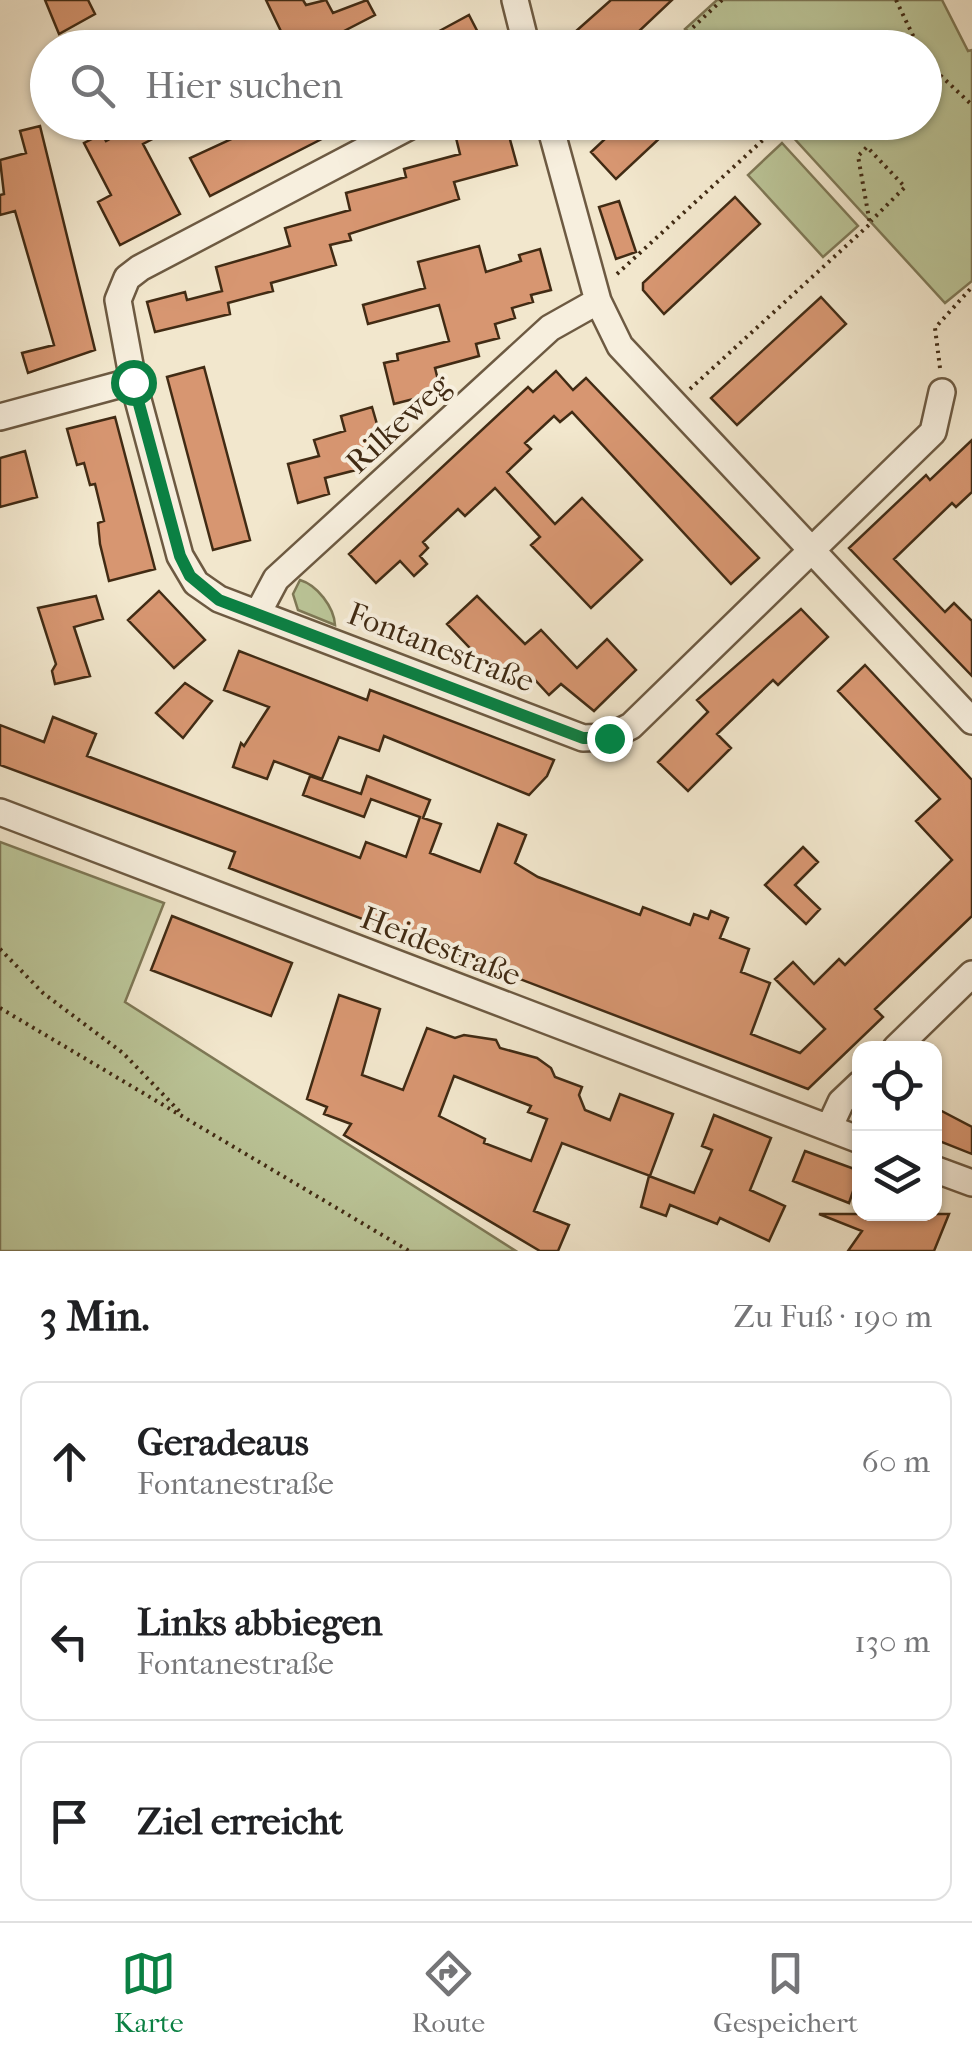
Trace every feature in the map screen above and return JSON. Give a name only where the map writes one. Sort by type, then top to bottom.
[{"type":"street","points":[[515,0],[522,30]]},
{"type":"street","name":"Fontanestraße","points":[[384,140],[127,278],[118,300],[133,382],[180,556],[190,576],[219,600],[259,611],[583,738],[609,738],[631,726],[932,432],[942,392]]},
{"type":"street","points":[[553,140],[596,298],[620,346],[671,406],[972,721]]},
{"type":"street","name":"Rilkeweg","points":[[259,611],[276,579],[550,328],[596,298]]},
{"type":"street","points":[[0,417],[133,382]]},
{"type":"street","name":"Heidestraße","points":[[0,812],[852,1137]]},
{"type":"street","points":[[903,1041],[972,974]]},
{"type":"street","points":[[829,1128],[841,1102],[852,1092]]},
{"type":"street","points":[[942,1172],[972,1183]]},
{"type":"path","points":[[690,30],[722,0]]},
{"type":"path","points":[[896,0],[910,30]]},
{"type":"path","points":[[942,77],[972,105]]},
{"type":"path","points":[[596,298],[763,140]]},
{"type":"path","points":[[671,406],[871,221],[905,187],[867,146],[858,156],[871,221]]},
{"type":"path","points":[[942,392],[935,328],[972,287]]},
{"type":"path","points":[[0,949],[43,993],[123,1054],[186,1118]]},
{"type":"path","points":[[0,1008],[410,1251]]},
{"type":"green space","points":[[717,0],[942,0],[968,51],[972,50],[972,281],[945,303],[796,140],[942,140],[942,30],[685,29]]},
{"type":"green space","points":[[782,143],[858,226],[823,257],[748,175]]},
{"type":"green space","points":[[300,580],[323,598],[335,625],[298,610],[293,594]]},
{"type":"green space","points":[[0,842],[164,903],[125,1002],[516,1251],[0,1251]]},
{"type":"building","points":[[45,0],[88,0],[95,14],[66,30],[57,30]]},
{"type":"building","points":[[266,0],[303,0],[306,5],[326,0],[333,13],[367,0],[375,15],[346,30],[280,30]]},
{"type":"building","points":[[611,0],[672,0],[640,30],[577,30]]},
{"type":"building","points":[[469,15],[477,30],[441,30]]},
{"type":"building","points":[[30,128],[30,140],[43,140],[95,350],[28,373],[22,353],[54,345],[15,211],[0,215],[0,195],[4,194],[0,160],[26,153],[20,131]]},
{"type":"building","points":[[151,140],[143,144],[180,214],[120,245],[98,202],[111,195],[84,143]]},
{"type":"building","points":[[229,140],[320,140],[210,196],[190,158]]},
{"type":"building","points":[[456,140],[510,140],[517,165],[454,182],[459,199],[349,234],[351,240],[330,245],[336,265],[271,283],[273,291],[228,303],[230,314],[155,332],[147,302],[185,292],[187,300],[222,291],[216,267],[290,246],[285,228],[350,210],[346,193],[406,177],[404,169],[460,154]]},
{"type":"building","points":[[604,140],[658,140],[616,179],[591,152]]},
{"type":"building","points":[[735,197],[760,224],[664,314],[643,290],[643,283]]},
{"type":"building","points":[[619,201],[636,252],[616,259],[599,207]]},
{"type":"building","points":[[479,246],[486,272],[521,261],[519,255],[540,249],[551,290],[531,295],[533,302],[512,308],[515,318],[495,324],[499,338],[476,344],[479,356],[435,368],[441,392],[394,404],[384,363],[398,360],[397,354],[449,341],[439,305],[368,324],[363,305],[425,288],[418,262]]},
{"type":"building","points":[[821,297],[846,324],[737,425],[711,398]]},
{"type":"building","points":[[204,367],[250,540],[213,550],[167,377]]},
{"type":"building","points":[[556,371],[573,390],[586,378],[759,558],[731,584],[572,412],[560,422],[554,416],[525,443],[531,449],[507,472],[555,524],[582,498],[642,560],[591,608],[531,545],[540,537],[495,488],[465,516],[458,509],[423,542],[428,548],[420,556],[427,564],[414,576],[400,561],[376,583],[349,554],[528,387],[533,392]]},
{"type":"building","points":[[372,407],[383,445],[352,454],[356,470],[325,478],[329,494],[298,503],[288,464],[319,456],[314,440],[345,431],[341,416]]},
{"type":"building","points":[[115,417],[155,569],[109,581],[98,523],[104,521],[95,484],[90,485],[84,463],[77,465],[67,429]]},
{"type":"building","points":[[972,440],[972,492],[956,507],[952,503],[894,559],[945,612],[954,603],[972,621],[972,676],[849,548],[926,475],[930,480]]},
{"type":"building","points":[[25,451],[37,497],[0,507],[0,458]]},
{"type":"building","points":[[159,591],[205,640],[174,668],[128,620]]},
{"type":"building","points":[[96,596],[103,619],[74,627],[90,676],[55,684],[52,671],[56,664],[38,608]]},
{"type":"building","points":[[477,596],[525,644],[541,630],[577,668],[607,639],[636,670],[594,711],[561,684],[549,695],[535,680],[530,684],[513,672],[509,675],[495,661],[488,667],[447,624]]},
{"type":"building","points":[[801,609],[828,637],[778,685],[773,680],[717,734],[731,748],[688,791],[658,762],[708,712],[697,700]]},
{"type":"building","points":[[239,651],[367,700],[370,690],[554,760],[547,776],[529,795],[384,736],[379,751],[339,737],[322,779],[274,761],[267,779],[233,767],[241,743],[244,746],[269,707],[224,690]]},
{"type":"building","points":[[865,665],[972,780],[972,916],[875,1009],[883,1017],[858,1041],[852,1041],[852,1047],[808,1089],[229,868],[235,852],[0,765],[0,725],[44,742],[53,717],[96,734],[87,756],[360,858],[366,842],[406,857],[420,817],[371,799],[364,817],[303,795],[310,776],[361,794],[367,776],[430,800],[423,818],[441,824],[430,853],[480,872],[498,824],[526,835],[515,863],[538,877],[640,915],[643,907],[690,925],[694,914],[708,919],[711,911],[728,918],[720,938],[749,949],[741,972],[770,983],[751,1034],[800,1053],[825,1029],[775,979],[793,962],[814,984],[839,959],[845,965],[952,860],[916,821],[940,799],[838,691]]},
{"type":"building","points":[[185,683],[212,701],[183,738],[156,713]]},
{"type":"building","points":[[803,847],[818,862],[795,885],[820,909],[806,924],[765,885]]},
{"type":"building","points":[[172,916],[292,963],[271,1016],[151,970]]},
{"type":"building","points":[[339,995],[380,1009],[362,1075],[403,1090],[427,1028],[455,1038],[464,1035],[496,1040],[500,1048],[537,1058],[551,1068],[555,1077],[582,1087],[579,1095],[585,1110],[610,1120],[620,1094],[673,1114],[650,1176],[562,1143],[534,1211],[569,1225],[558,1251],[540,1251],[344,1135],[351,1124],[324,1114],[327,1107],[307,1099]],"holes":[[[454,1076],[531,1106],[528,1112],[547,1119],[531,1161],[484,1143],[485,1139],[439,1116]]]},
{"type":"building","points":[[942,1111],[972,1127],[972,1154],[942,1142]]},
{"type":"building","points":[[714,1115],[771,1138],[750,1190],[785,1206],[769,1241],[720,1218],[717,1224],[670,1205],[666,1216],[641,1207],[649,1176],[694,1193],[712,1150],[702,1146]]},
{"type":"building","points":[[805,1151],[852,1168],[852,1194],[849,1203],[793,1181]]},
{"type":"building","points":[[819,1214],[852,1214],[852,1221],[942,1221],[942,1214],[949,1214],[934,1251],[848,1251],[862,1231]]},
{"type":"route","points":[[133,382],[180,556],[196,583],[219,600],[266,614],[583,738],[609,738]]}]
